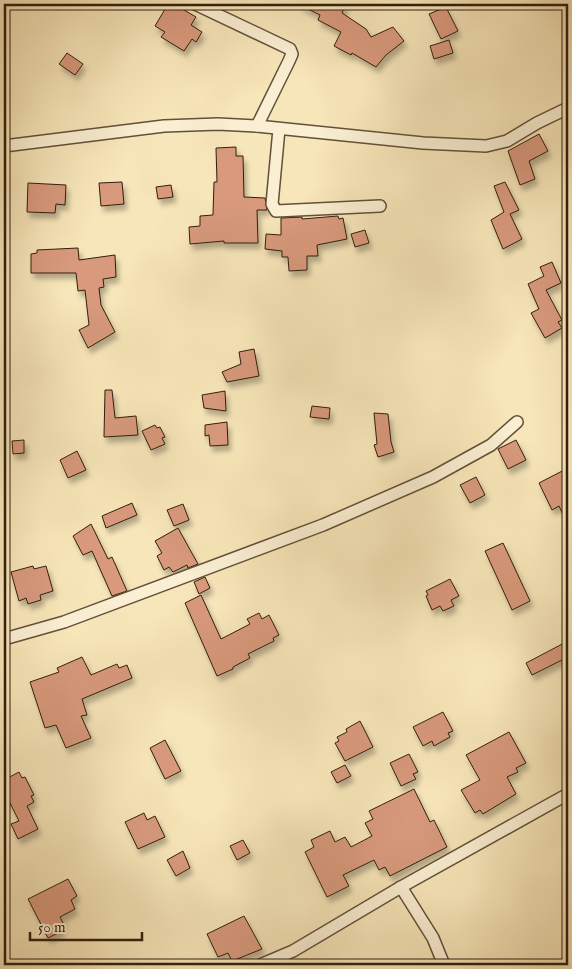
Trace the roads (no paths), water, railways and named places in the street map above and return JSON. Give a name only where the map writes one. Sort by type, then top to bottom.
[{"type":"street","points":[[195,4],[290,48],[292,54],[257,126]]},
{"type":"street","points":[[4,146],[164,126],[257,126],[423,143],[486,146],[507,141],[536,123],[568,108]]},
{"type":"street","points":[[279,129],[272,204],[276,211],[380,206]]},
{"type":"street","points":[[4,639],[64,622],[323,525],[433,477],[491,445],[517,422]]},
{"type":"street","points":[[260,965],[293,951],[401,887],[568,794]]},
{"type":"street","points":[[401,887],[433,938],[444,965]]}]
